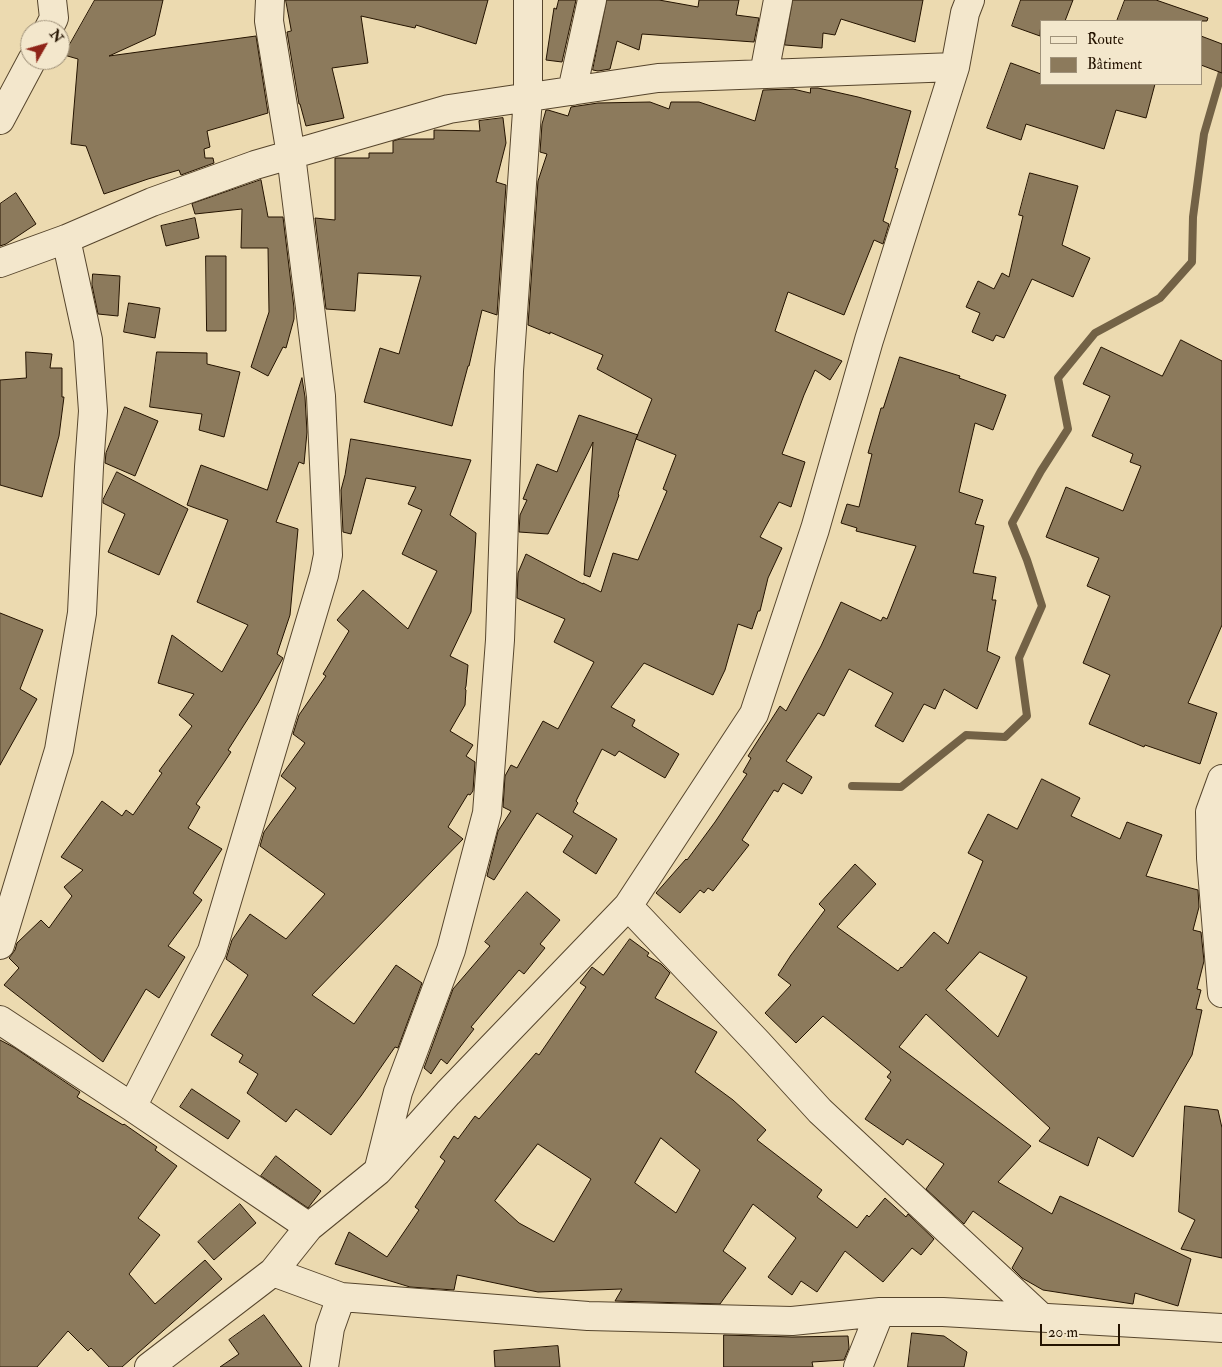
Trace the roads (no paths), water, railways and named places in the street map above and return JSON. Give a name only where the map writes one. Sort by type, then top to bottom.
[{"type":"street","points":[[132,1107],[212,951],[314,612],[328,555],[321,396],[291,155],[269,21],[270,0]]},
{"type":"street","points":[[378,1172],[398,1092],[451,950],[487,813],[500,640],[508,372],[528,97],[528,0]]},
{"type":"street","points":[[572,91],[592,0]]},
{"type":"street","points":[[764,74],[778,0]]},
{"type":"street","points":[[149,1367],[273,1272],[309,1227],[378,1172],[448,1094],[628,906],[754,714],[815,529],[872,331],[955,67],[965,4]]},
{"type":"street","points":[[0,263],[66,239],[152,202],[255,165],[448,109],[658,78],[955,67]]},
{"type":"street","points":[[0,120],[27,70]]},
{"type":"street","points":[[0,945],[59,750],[82,613],[93,411],[88,340],[66,239]]},
{"type":"street","points":[[1222,778],[1210,812],[1211,858],[1222,993]]},
{"type":"street","points":[[628,906],[820,1111],[1041,1317]]},
{"type":"street","points":[[0,1020],[309,1227]]},
{"type":"street","points":[[273,1272],[341,1297],[588,1316],[792,1321],[880,1312],[942,1312],[1222,1328]]},
{"type":"street","points":[[324,1367],[330,1328],[341,1297]]},
{"type":"street","points":[[858,1367],[880,1312]]},
{"type":"waterway","points":[[852,786],[901,787],[966,735],[1005,737],[1027,716],[1019,658],[1042,606],[1027,560],[1012,523],[1041,471],[1068,429],[1058,378],[1095,333],[1160,298],[1192,262],[1193,217],[1204,134],[1222,72]]}]
